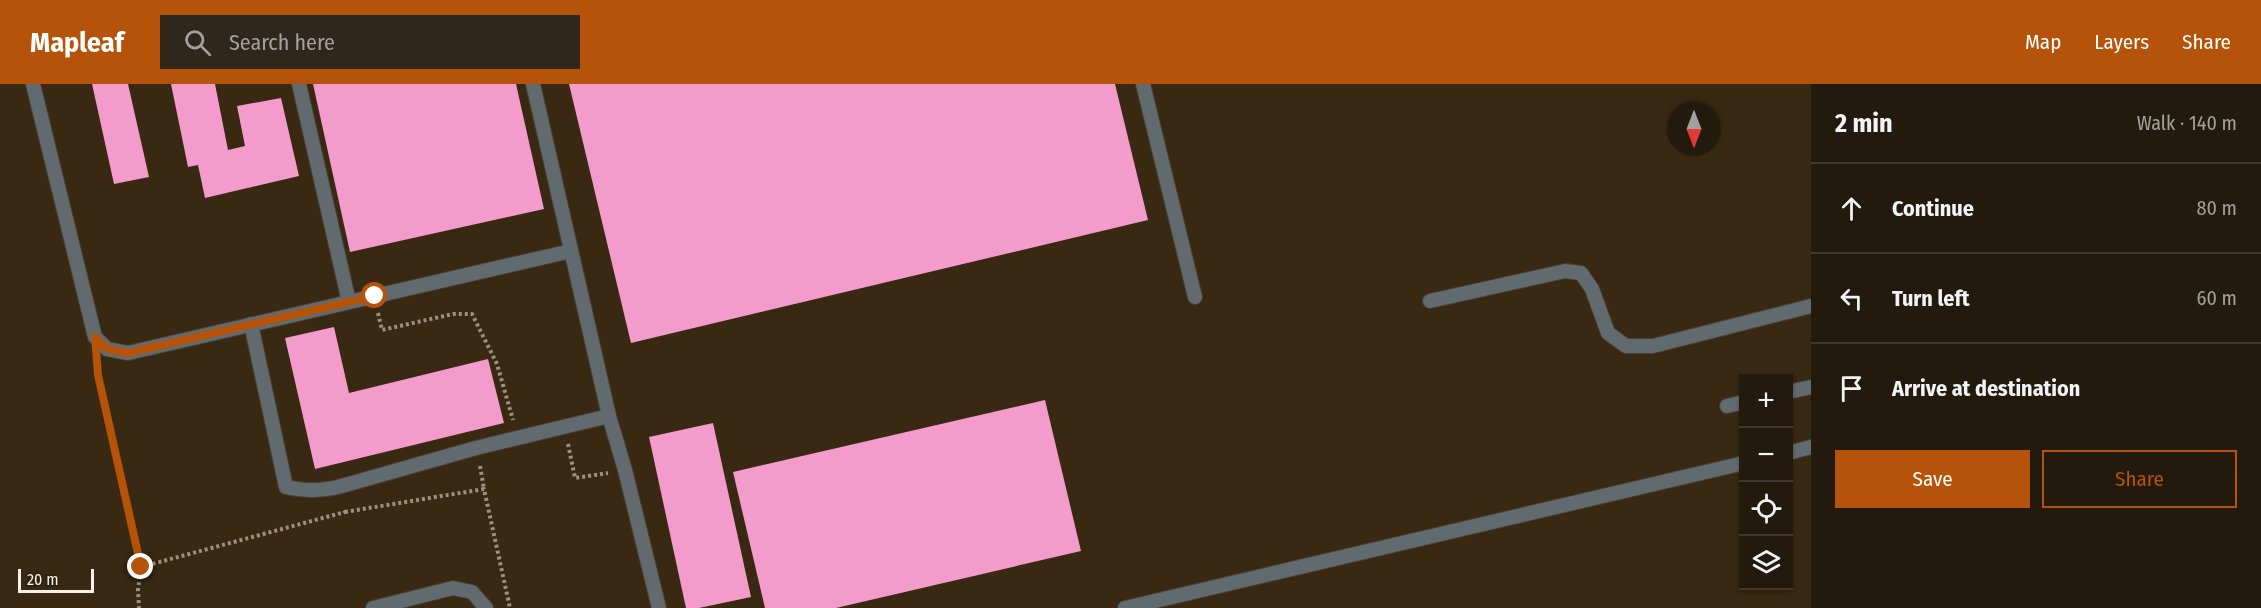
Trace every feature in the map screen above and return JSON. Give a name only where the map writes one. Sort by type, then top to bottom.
[{"type":"lane","points":[[33,84],[95,337],[107,349],[128,353],[572,251]]},
{"type":"lane","points":[[299,84],[349,302]]},
{"type":"lane","points":[[533,84],[609,416],[625,470],[659,608]]},
{"type":"lane","points":[[1143,84],[1195,297]]},
{"type":"lane","points":[[1430,301],[1565,271],[1581,273],[1592,289],[1608,333],[1626,346],[1653,346],[1811,306]]},
{"type":"lane","points":[[251,324],[286,487],[302,491],[338,487],[609,416]]},
{"type":"lane","points":[[1793,391],[1811,387]]},
{"type":"lane","points":[[1727,406],[1739,403]]},
{"type":"lane","points":[[1793,452],[1811,447]]},
{"type":"lane","points":[[1125,608],[1739,464]]},
{"type":"lane","points":[[373,608],[453,588],[472,592],[486,608]]},
{"type":"path","points":[[375,296],[382,330],[453,314],[472,314],[497,364],[519,438]]},
{"type":"path","points":[[95,337],[98,375],[141,567],[138,591],[139,608]]},
{"type":"path","points":[[567,438],[575,478],[625,470]]},
{"type":"path","points":[[338,487],[345,512]]},
{"type":"path","points":[[141,567],[345,512],[484,489],[510,608]]},
{"type":"shaded area","points":[[0,84],[1811,84],[1811,608],[0,608]]},
{"type":"building","points":[[92,84],[128,84],[149,177],[114,184]]},
{"type":"building","points":[[171,84],[215,84],[228,150],[245,146],[237,106],[281,98],[299,176],[205,198],[198,165],[188,167]]},
{"type":"building","points":[[313,84],[516,84],[544,209],[350,252]]},
{"type":"building","points":[[569,84],[1115,84],[1148,220],[631,343]]},
{"type":"building","points":[[334,327],[349,393],[488,359],[504,423],[315,469],[285,338]]},
{"type":"building","points":[[1045,400],[1081,551],[836,608],[765,608],[733,472]]},
{"type":"building","points":[[713,423],[751,597],[699,608],[686,608],[649,437]]},
{"type":"route","points":[[141,567],[98,375],[95,337],[107,349],[128,353],[375,296]]}]
